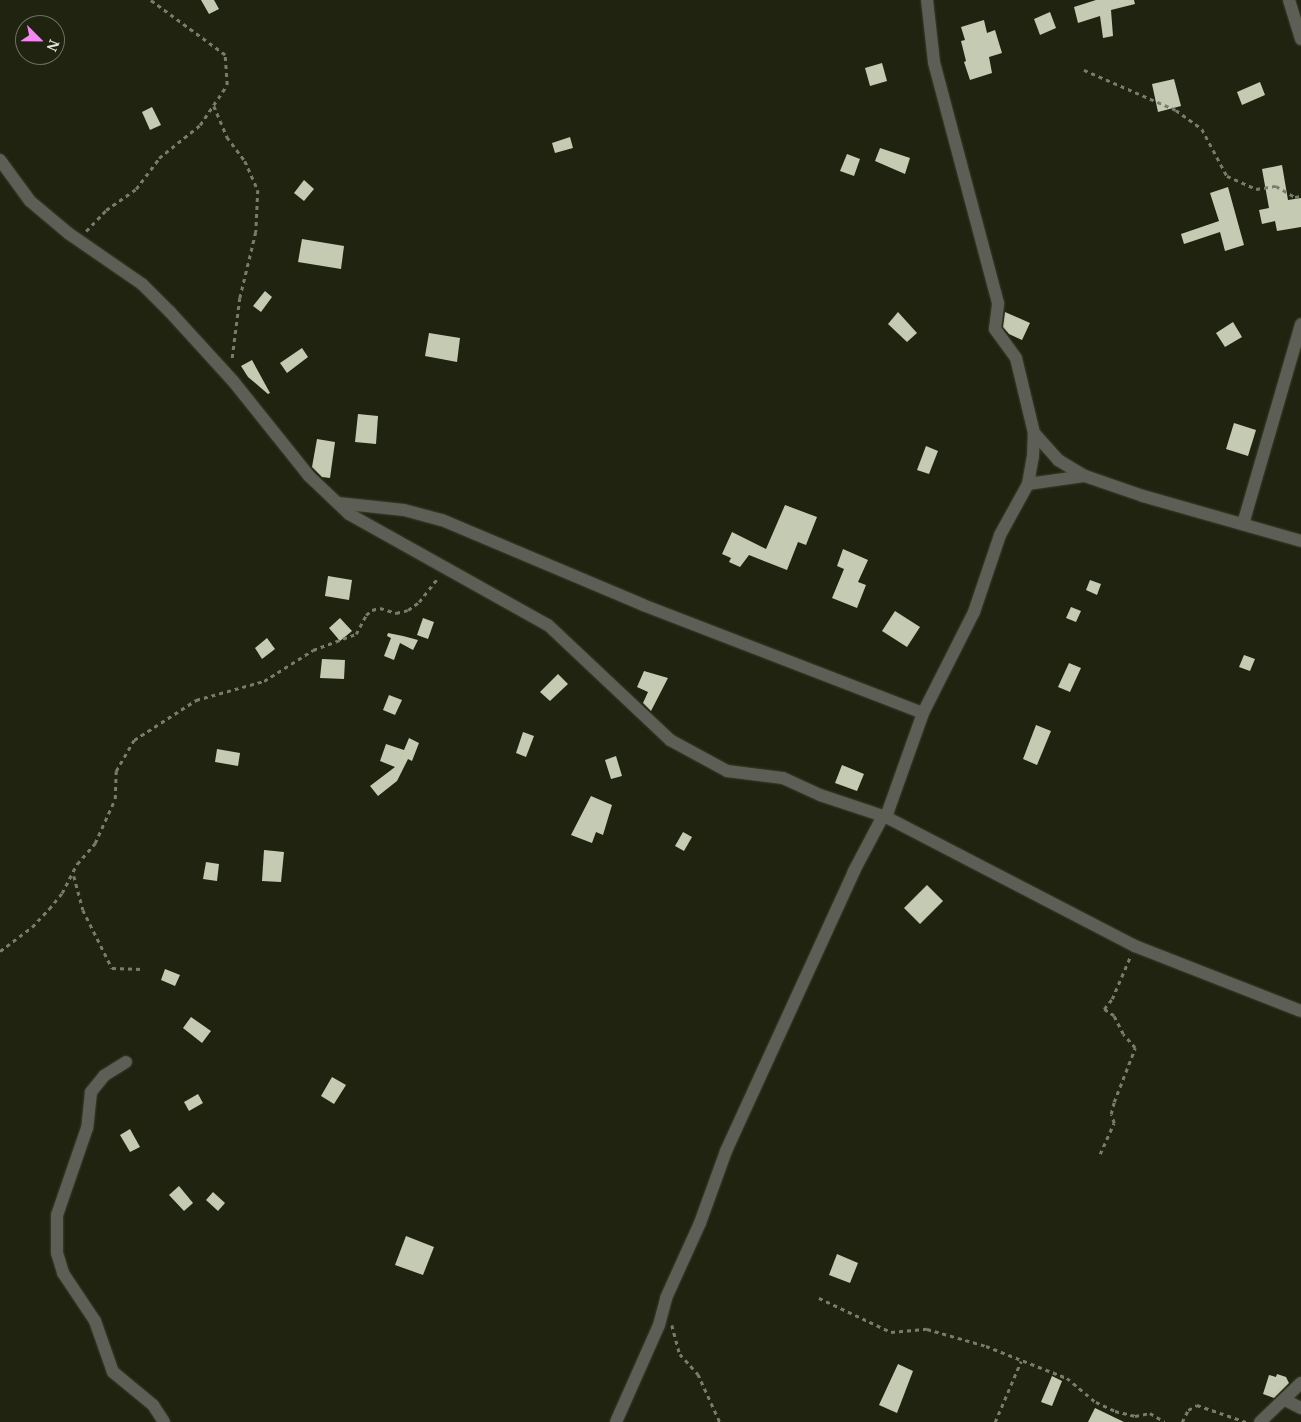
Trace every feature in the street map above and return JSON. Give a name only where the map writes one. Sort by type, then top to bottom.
[{"type":"street","points":[[616,1422],[659,1326],[666,1298],[700,1223],[726,1151],[854,871],[885,817],[923,713],[974,612],[1000,535],[1028,484],[1034,433],[1016,358],[995,328],[998,303],[934,62],[927,0]]},
{"type":"street","points":[[1289,0],[1301,39]]},
{"type":"street","points":[[0,160],[30,201],[79,240],[142,284],[233,382],[277,439],[309,476],[338,503],[363,523],[445,569],[516,605],[548,625],[650,724],[707,763],[726,771],[783,778],[820,795],[885,817],[1135,946],[1301,1011]]},
{"type":"street","points":[[1243,524],[1301,324]]},
{"type":"street","points":[[1034,433],[1058,460],[1086,476],[1143,496],[1301,541]]},
{"type":"street","points":[[1028,484],[1086,476]]},
{"type":"street","points":[[338,503],[404,510],[442,520],[643,605],[923,713]]},
{"type":"street","points":[[126,1062],[104,1076],[91,1092],[86,1128],[57,1215],[58,1253],[63,1273],[95,1321],[112,1372],[153,1406],[164,1422]]},
{"type":"street","points":[[1260,1422],[1301,1383]]},
{"type":"street","points":[[1285,1400],[1301,1408]]},
{"type":"path","points":[[79,240],[106,210],[136,189],[159,158],[200,125],[227,85],[225,55],[150,0]]},
{"type":"path","points":[[1084,70],[1176,110],[1202,129],[1227,176],[1256,189],[1276,186],[1294,197],[1301,196]]},
{"type":"path","points":[[214,106],[227,137],[245,161],[258,190],[256,232],[240,298],[232,354],[233,382]]},
{"type":"path","points":[[0,951],[32,926],[62,893],[77,864],[95,843],[115,799],[116,771],[134,740],[146,730],[196,700],[264,681],[313,650],[356,634],[372,610],[380,608],[396,613],[408,610],[419,602],[445,569]]},
{"type":"path","points":[[73,874],[84,910],[112,968],[142,969]]},
{"type":"path","points":[[1100,1154],[1114,1123],[1111,1114],[1114,1102],[1135,1048],[1123,1034],[1114,1016],[1104,1009],[1112,999],[1135,946]]},
{"type":"path","points":[[819,1298],[891,1332],[927,1329],[986,1346],[1067,1378],[1096,1402],[1115,1411],[1135,1416],[1150,1413],[1165,1422]]},
{"type":"path","points":[[670,1320],[680,1354],[698,1374],[720,1422]]},
{"type":"path","points":[[995,1422],[1022,1361]]},
{"type":"path","points":[[1182,1422],[1188,1410],[1197,1405],[1246,1422]]},
{"type":"building","points":[[201,0],[214,0],[219,9],[209,14]]},
{"type":"building","points":[[1096,0],[1134,0],[1135,4],[1111,10],[1113,36],[1103,38],[1100,16],[1078,23],[1074,7]]},
{"type":"building","points":[[1050,12],[1056,28],[1040,35],[1034,19]]},
{"type":"building","points":[[984,20],[987,33],[995,30],[1002,53],[989,57],[992,73],[970,80],[964,62],[966,61],[961,41],[965,40],[961,27]]},
{"type":"building","points":[[882,63],[887,81],[870,86],[865,68]]},
{"type":"building","points":[[1174,79],[1181,106],[1158,112],[1152,84]]},
{"type":"building","points":[[1260,82],[1265,95],[1242,105],[1237,92]]},
{"type":"building","points":[[152,107],[161,125],[150,130],[142,112]]},
{"type":"building","points":[[570,137],[573,148],[555,153],[552,143]]},
{"type":"building","points":[[880,148],[910,158],[905,174],[875,161]]},
{"type":"building","points":[[847,154],[860,159],[854,176],[840,171]]},
{"type":"building","points":[[1282,165],[1288,200],[1301,198],[1301,227],[1277,231],[1275,221],[1262,224],[1259,210],[1269,208],[1262,169]]},
{"type":"building","points":[[304,180],[314,189],[304,201],[294,193]]},
{"type":"building","points":[[1228,187],[1244,245],[1225,251],[1220,232],[1184,244],[1181,234],[1219,221],[1210,193]]},
{"type":"building","points":[[302,239],[344,246],[341,269],[298,262]]},
{"type":"building","points":[[265,291],[272,297],[261,312],[253,306]]},
{"type":"building","points":[[898,312],[917,333],[907,342],[888,324]]},
{"type":"building","points":[[1005,312],[1030,323],[1022,340],[1009,334],[1003,327]]},
{"type":"building","points":[[1233,322],[1242,337],[1225,347],[1216,333]]},
{"type":"building","points":[[429,333],[460,338],[457,362],[425,356]]},
{"type":"building","points":[[302,348],[308,357],[287,373],[280,363]]},
{"type":"building","points":[[252,360],[270,393],[268,394],[248,377],[241,366]]},
{"type":"building","points":[[358,414],[378,416],[376,444],[355,442]]},
{"type":"building","points":[[1234,423],[1256,430],[1248,456],[1226,449]]},
{"type":"building","points":[[317,439],[335,442],[330,478],[322,477],[312,467]]},
{"type":"building","points":[[926,446],[938,451],[929,474],[917,470]]},
{"type":"building","points":[[785,505],[817,517],[806,545],[798,542],[787,570],[749,555],[740,567],[729,562],[731,558],[722,554],[732,532],[766,549]]},
{"type":"building","points":[[843,549],[868,560],[858,582],[866,585],[857,608],[832,598],[844,569],[837,566]]},
{"type":"building","points":[[328,576],[352,580],[349,600],[325,596]]},
{"type":"building","points":[[1090,580],[1101,584],[1097,595],[1086,590]]},
{"type":"building","points":[[1071,607],[1081,611],[1076,622],[1066,618]]},
{"type":"building","points":[[895,611],[920,627],[907,647],[882,631]]},
{"type":"building","points":[[340,618],[352,631],[340,641],[329,628]]},
{"type":"building","points":[[423,618],[434,622],[428,639],[417,635]]},
{"type":"building","points":[[388,633],[418,640],[413,650],[400,643],[394,660],[384,656],[391,638],[387,636]]},
{"type":"building","points":[[267,638],[275,649],[262,659],[255,648]]},
{"type":"building","points":[[1244,655],[1255,659],[1250,671],[1239,667]]},
{"type":"building","points":[[322,659],[345,660],[344,679],[320,678]]},
{"type":"building","points":[[1069,663],[1081,668],[1070,692],[1058,687]]},
{"type":"building","points":[[644,671],[668,678],[651,711],[643,703],[648,692],[637,687]]},
{"type":"building","points":[[558,674],[568,684],[550,701],[540,692]]},
{"type":"building","points":[[389,695],[402,700],[395,715],[383,710]]},
{"type":"building","points":[[1036,725],[1051,731],[1037,765],[1023,759]]},
{"type":"building","points":[[523,732],[534,736],[526,757],[516,753]]},
{"type":"building","points":[[409,738],[419,743],[412,761],[408,759],[397,781],[378,796],[370,786],[395,767],[380,761],[386,744],[404,750]]},
{"type":"building","points":[[217,749],[240,753],[238,766],[215,762]]},
{"type":"building","points":[[616,756],[622,776],[611,779],[605,760]]},
{"type":"building","points":[[842,765],[864,774],[857,791],[835,783]]},
{"type":"building","points":[[591,796],[612,805],[603,835],[596,832],[592,843],[571,835]]},
{"type":"building","points":[[683,832],[692,837],[684,851],[675,846]]},
{"type":"building","points":[[264,850],[284,852],[281,882],[262,881]]},
{"type":"building","points":[[206,862],[219,864],[217,881],[203,879]]},
{"type":"building","points":[[927,885],[943,901],[920,924],[904,908]]},
{"type":"building","points":[[165,969],[180,975],[175,986],[161,980]]},
{"type":"building","points":[[191,1017],[211,1031],[202,1043],[183,1028]]},
{"type":"building","points":[[332,1077],[346,1085],[334,1104],[321,1096]]},
{"type":"building","points":[[198,1094],[203,1103],[189,1111],[184,1102]]},
{"type":"building","points":[[130,1129],[140,1147],[130,1152],[120,1135]]},
{"type":"building","points":[[179,1186],[193,1203],[184,1211],[169,1195]]},
{"type":"building","points":[[213,1192],[225,1203],[218,1211],[206,1200]]},
{"type":"building","points":[[406,1236],[434,1247],[423,1275],[395,1265]]},
{"type":"building","points":[[837,1254],[858,1263],[850,1283],[829,1275]]},
{"type":"building","points":[[898,1364],[913,1371],[897,1413],[879,1405]]},
{"type":"building","points":[[1277,1374],[1286,1377],[1289,1383],[1274,1398],[1263,1394],[1269,1375],[1276,1377]]},
{"type":"building","points":[[1052,1376],[1062,1381],[1052,1406],[1041,1402]]},
{"type":"building","points":[[1095,1408],[1124,1422],[1088,1422]]}]
